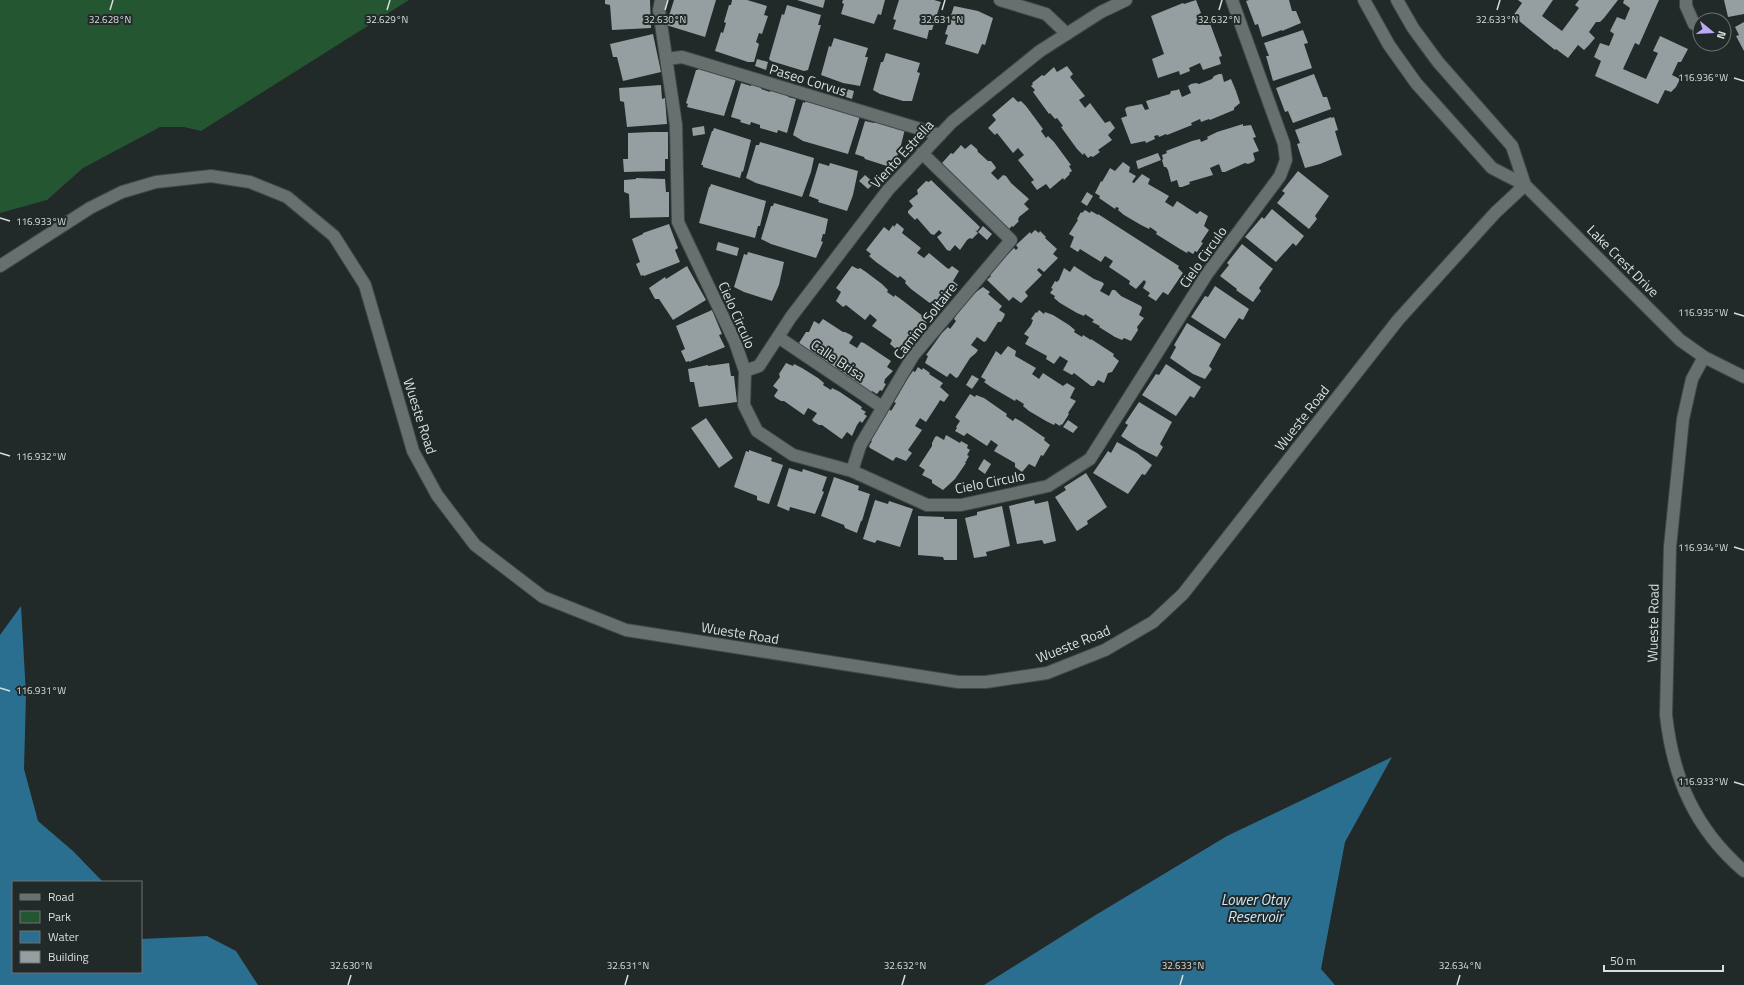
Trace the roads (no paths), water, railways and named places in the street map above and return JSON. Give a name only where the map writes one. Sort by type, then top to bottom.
[{"type":"street","name":"Cielo Circulo","points":[[662,0],[659,10],[676,125],[678,222],[735,342],[745,371],[744,405],[757,431],[793,455],[852,471],[927,505],[961,505],[1048,486],[1090,459],[1206,274],[1280,176],[1286,160],[1284,144],[1232,0]]},
{"type":"street","points":[[1000,0],[1046,14],[1067,34]]},
{"type":"street","name":"Viento Estrella","points":[[745,371],[759,366],[791,317],[888,190],[952,122],[1040,51],[1101,12],[1126,0]]},
{"type":"street","name":"Lake Crest Drive","points":[[1364,0],[1388,44],[1416,83],[1492,168],[1525,185],[1680,340],[1704,357],[1744,378]]},
{"type":"street","name":"Lake Crest Drive","points":[[1397,0],[1413,28],[1438,62],[1512,146],[1525,185]]},
{"type":"street","points":[[1686,0],[1686,6],[1692,20]]},
{"type":"street","name":"Paseo Corvus","points":[[667,59],[682,57],[940,135]]},
{"type":"street","name":"Camino Soltaire","points":[[852,471],[860,446],[913,356],[1011,240],[922,153]]},
{"type":"street","name":"Wueste Road","points":[[0,266],[90,208],[122,192],[156,182],[211,176],[250,182],[287,197],[334,236],[365,285],[413,452],[437,495],[475,545],[543,597],[626,630],[958,682],[986,682],[1047,674],[1105,650],[1153,622],[1183,594],[1398,320],[1495,213],[1525,185]]},
{"type":"street","name":"Calle Brisa","points":[[778,337],[882,407]]},
{"type":"street","name":"Wueste Road","points":[[1704,357],[1692,379],[1683,419],[1670,547],[1666,715],[1668,738],[1673,761],[1690,804],[1716,843],[1744,871]]},
{"type":"water","points":[[21,606],[26,695],[24,769],[38,821],[73,851],[102,881],[12,881],[12,973],[142,973],[142,939],[207,936],[236,951],[258,985],[0,985],[0,635]]},
{"type":"water","name":"Lower Otay Reservoir","points":[[1392,757],[1345,842],[1321,969],[1335,985],[984,985],[1094,916],[1227,836]]}]
